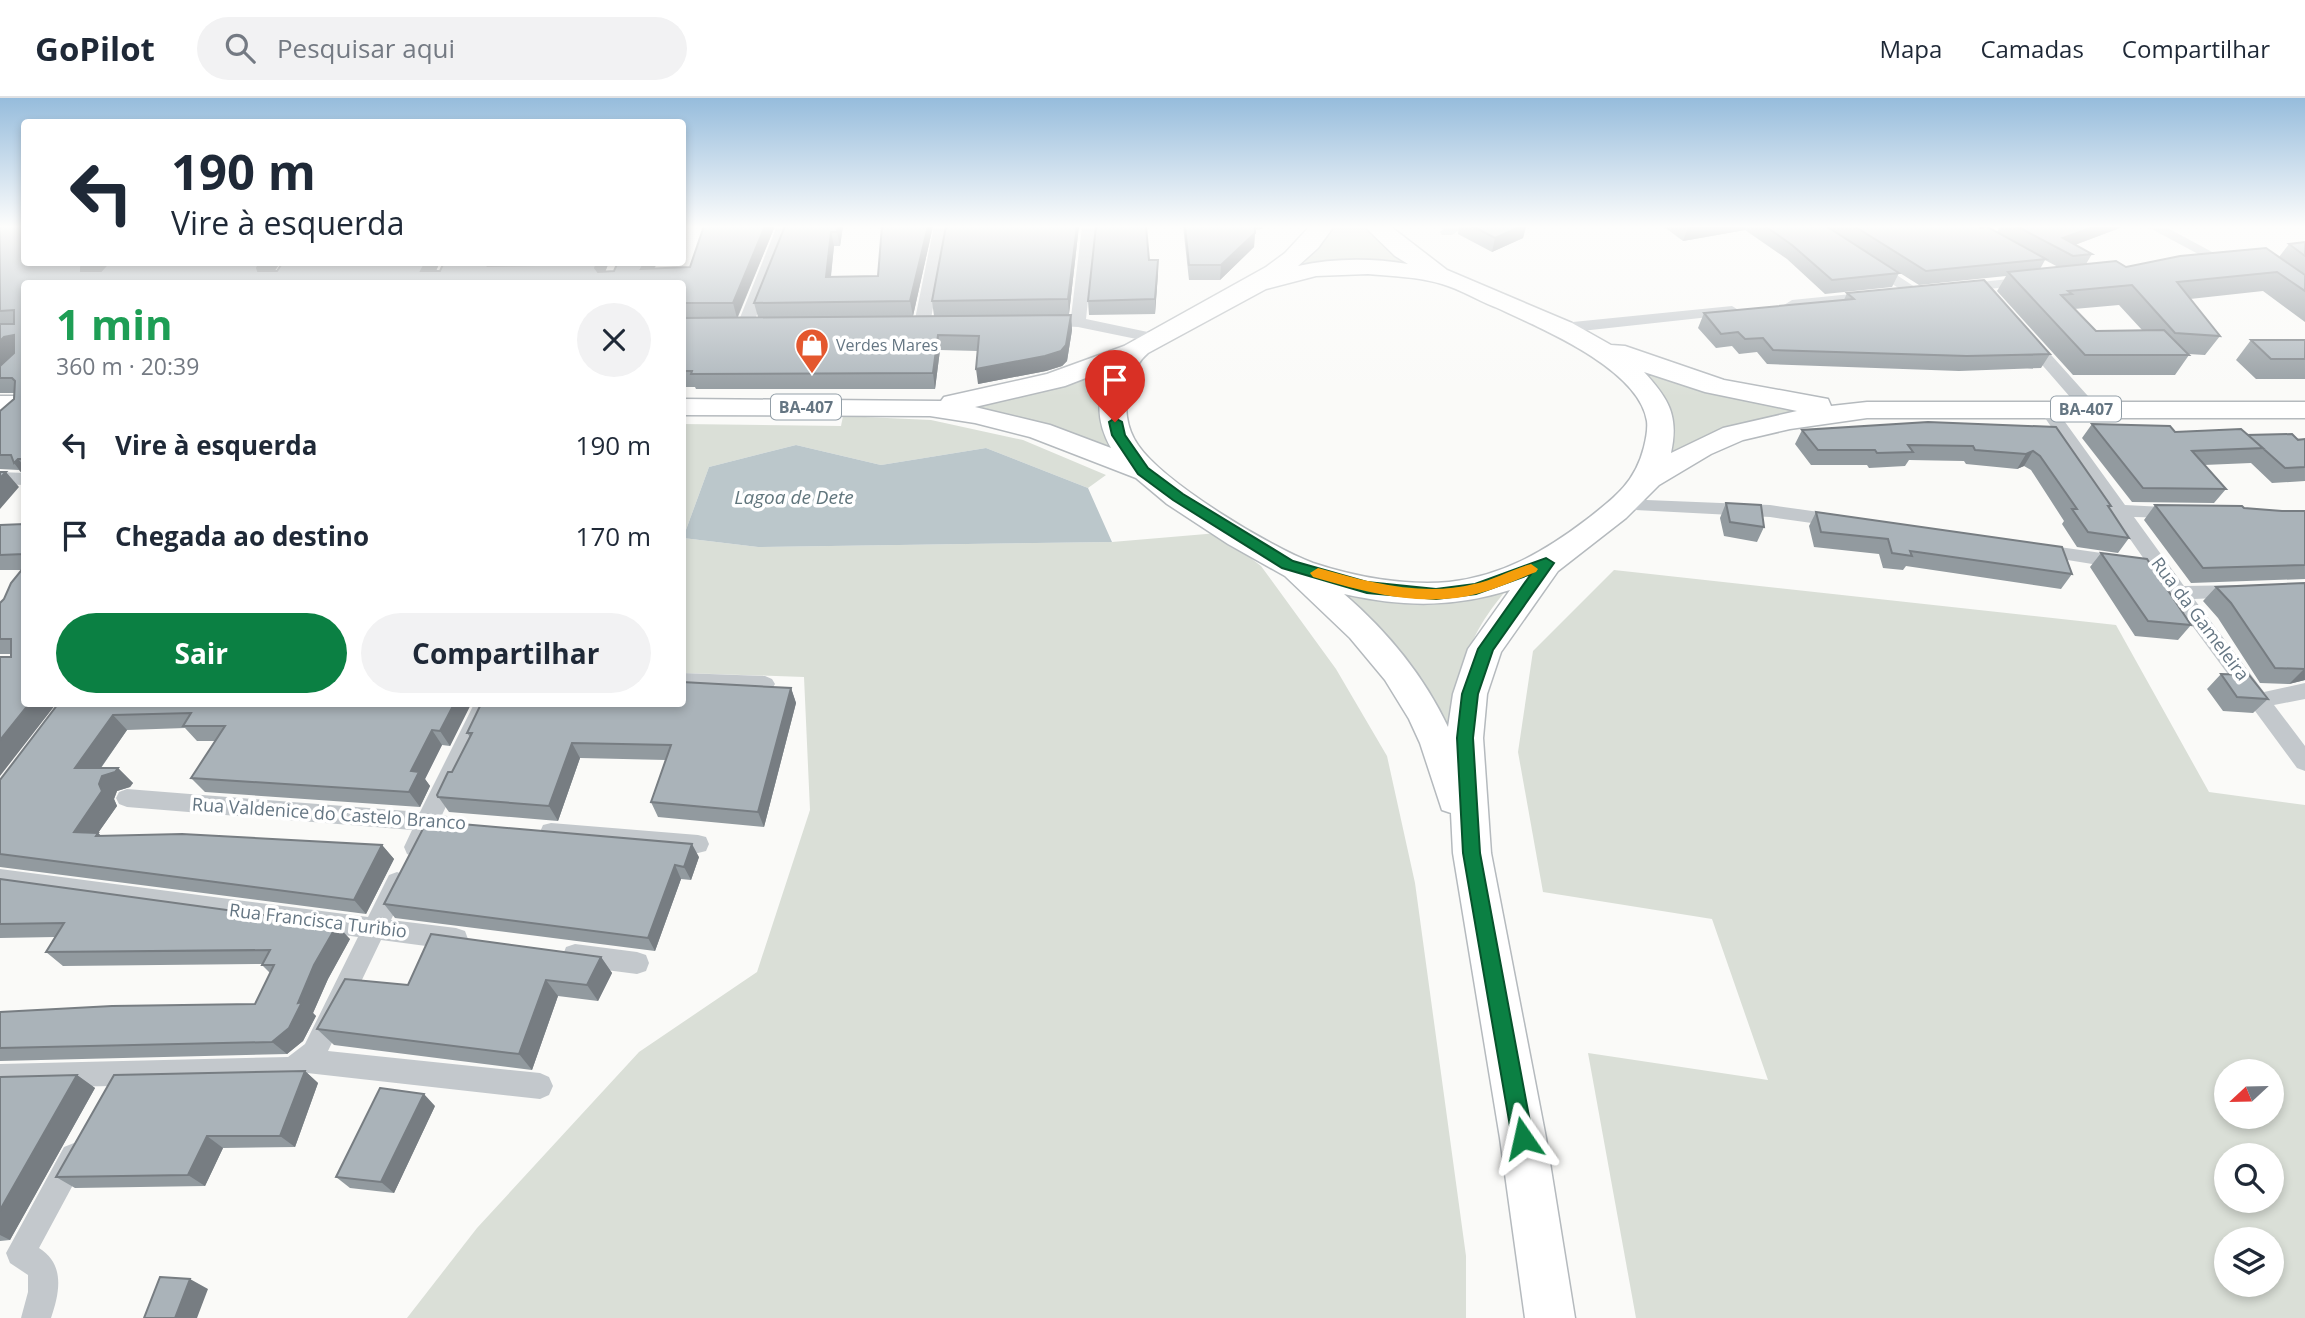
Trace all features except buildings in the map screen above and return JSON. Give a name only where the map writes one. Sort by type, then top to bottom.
[{"type":"main road","points":[[1258,283],[1131,352],[1113,396],[1118,435],[1143,471],[1178,497],[1287,565],[1334,602],[1374,640],[1413,694],[1438,743],[1472,853]]},
{"type":"main road","points":[[1287,565],[1367,587],[1436,594],[1476,589],[1546,563],[1622,505],[1647,479],[1660,439],[1661,421],[1657,409],[1637,381],[1573,333],[1458,283]]},
{"type":"main road","name":"BA-407","points":[[1573,333],[1676,376],[1724,390],[1779,400],[1867,410]]},
{"type":"main road","name":"BA-407","points":[[930,408],[1030,387],[1131,352]]},
{"type":"main road","name":"BA-407","points":[[686,407],[930,408],[975,415],[1040,431],[1143,471]]},
{"type":"main road","name":"BA-407","points":[[1647,479],[1701,448],[1733,434],[1790,420],[1867,410],[2305,410]]},
{"type":"main road","points":[[1546,563],[1485,649],[1470,694],[1465,738],[1472,853],[1523,1138],[1550,1318]]},
{"type":"street","points":[[745,326],[762,283]]},
{"type":"street","points":[[922,324],[930,283]]},
{"type":"street","points":[[1078,322],[1082,283]]},
{"type":"street","points":[[1913,283],[1929,291]]},
{"type":"street","points":[[1781,306],[1929,291],[1986,291],[2028,283]]},
{"type":"street","points":[[1573,333],[1754,309]]},
{"type":"street","points":[[1026,323],[1078,322],[1156,338]]},
{"type":"street","points":[[2018,327],[2090,409]]},
{"type":"street","name":"Rua da Gameleira","points":[[2046,408],[2178,593],[2305,762]]},
{"type":"street","points":[[0,478],[21,479]]},
{"type":"street","points":[[1622,505],[1770,511],[1862,524]]},
{"type":"street","points":[[2119,511],[2202,512]]},
{"type":"street","points":[[2024,548],[2160,568]]},
{"type":"street","points":[[2178,593],[2254,590]]},
{"type":"street","points":[[686,681],[765,684]]},
{"type":"street","points":[[2261,700],[2305,691]]},
{"type":"street","points":[[0,1076],[281,1071],[306,1061],[314,1053],[483,707]]},
{"type":"street","name":"Rua Valdenice do Castelo Branco","points":[[127,799],[455,824]]},
{"type":"street","points":[[536,831],[698,844]]},
{"type":"street","name":"Rua Francisca Turibio","points":[[0,879],[484,943]]},
{"type":"street","points":[[554,952],[637,963]]},
{"type":"street","points":[[306,1061],[540,1086]]},
{"type":"street","points":[[109,1096],[122,1072]]},
{"type":"street","points":[[36,1318],[42,1304],[45,1281],[41,1266],[10,1253],[88,1132]]},
{"type":"shaded area","points":[[1113,366],[1120,454],[1039,422],[968,408]]},
{"type":"shaded area","points":[[1631,366],[1818,410],[1724,430],[1667,455]]},
{"type":"shaded area","points":[[843,416],[931,420],[1023,440],[1106,475],[1088,488],[986,448],[881,465],[796,445],[709,467],[686,530],[686,424],[841,426]]},
{"type":"shaded area","points":[[1218,533],[1261,566],[1336,669],[1387,756],[1415,883],[1466,1256],[1466,1318],[407,1318],[477,1228],[639,1052],[757,972],[810,810],[804,677],[686,673],[686,538],[758,547],[1112,542]]},
{"type":"shaded area","points":[[1614,570],[2116,625],[2209,792],[2305,805],[2305,1318],[1636,1318],[1588,1053],[1768,1080],[1712,919],[1543,892],[1518,752],[1533,651]]},
{"type":"shaded area","points":[[1331,587],[1508,588],[1479,629],[1464,666],[1455,756],[1415,671],[1377,626]]},
{"type":"water","name":"Lagoa de Dete","points":[[796,445],[881,465],[986,448],[1088,488],[1112,542],[758,547],[686,538],[686,530],[709,467]]},
{"type":"slow traffic","points":[[1318,573],[1367,587],[1436,594],[1476,589],[1531,569]]},
{"type":"place","name":"Verdes Mares","points":[[812,375]]},
{"type":"route","points":[[1115,422],[1118,435],[1143,471],[1178,497],[1287,565],[1367,587],[1436,594],[1476,589],[1546,563],[1485,649],[1470,694],[1465,738],[1472,853],[1523,1138]]}]
